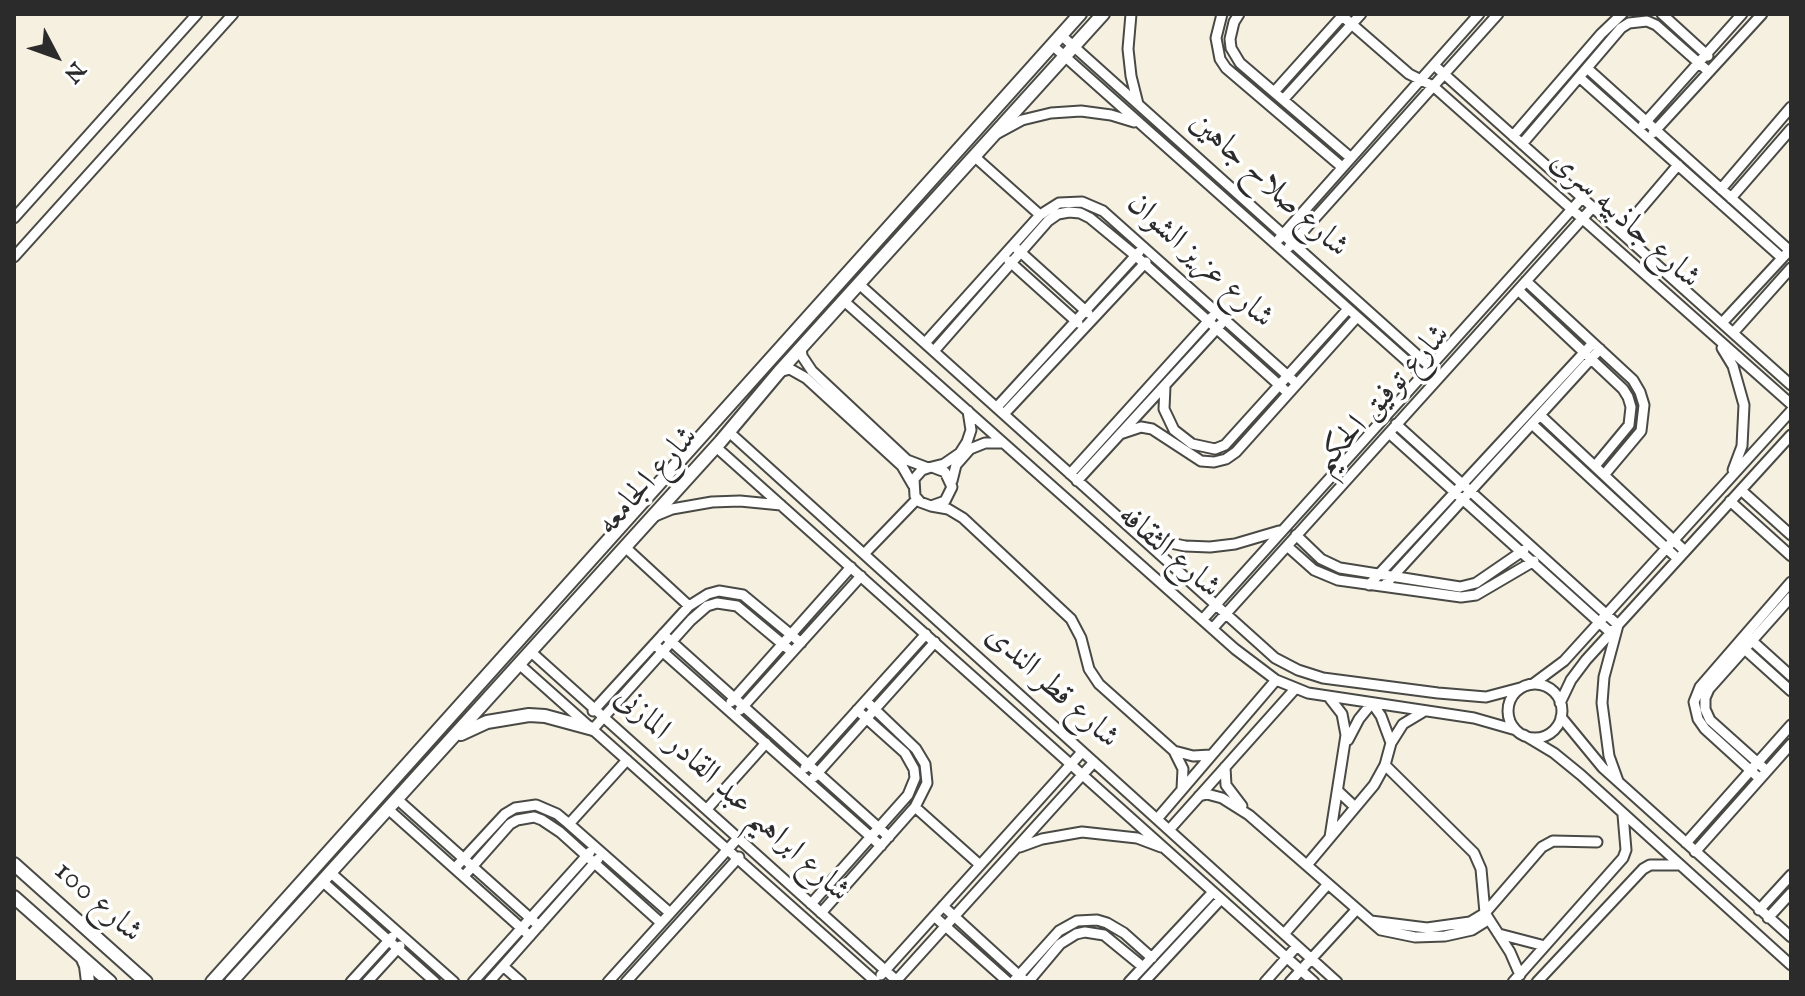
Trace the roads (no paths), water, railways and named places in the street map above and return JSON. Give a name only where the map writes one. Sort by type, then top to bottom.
[{"type":"street","points":[[14,218],[197,14]]},
{"type":"street","points":[[14,257],[233,14]]},
{"type":"street","name":"شارع الجامعه","points":[[212,982],[1080,14]]},
{"type":"street","name":"شارع الجامعه","points":[[231,982],[1103,14]]},
{"type":"street","points":[[1131,14],[1128,49],[1138,104]]},
{"type":"street","points":[[1222,14],[1216,38],[1220,59],[1226,68],[1342,167]]},
{"type":"street","points":[[1239,14],[1230,39],[1235,56],[1351,158]]},
{"type":"street","points":[[1283,100],[1360,14]]},
{"type":"street","points":[[1275,244],[1479,14]]},
{"type":"street","points":[[1284,252],[1498,14]]},
{"type":"street","points":[[1513,136],[1622,14]]},
{"type":"street","points":[[1662,14],[1717,64]]},
{"type":"street","points":[[1638,130],[1742,14]]},
{"type":"street","points":[[1648,139],[1762,14]]},
{"type":"street","points":[[1274,92],[1342,15]]},
{"type":"street","name":"شارع جاذبيه سرى","points":[[1342,15],[1409,74],[1433,86],[1791,404]]},
{"type":"street","points":[[1522,144],[1629,23],[1647,21],[1663,30],[1709,72]]},
{"type":"street","points":[[1601,34],[1610,42]]},
{"type":"street","name":"شارع صلاح جاهين","points":[[1056,40],[1074,46],[1440,375]]},
{"type":"street","name":"شارع صلاح جاهين","points":[[1056,40],[1064,57],[1432,384]]},
{"type":"street","name":"شارع جاذبيه سرى","points":[[1434,65],[1791,385]]},
{"type":"street","points":[[1587,68],[1787,252]]},
{"type":"street","points":[[1579,77],[1678,165],[1787,252]]},
{"type":"street","points":[[1721,189],[1791,107]]},
{"type":"street","points":[[995,134],[1022,120],[1051,113],[1081,111],[1139,123]]},
{"type":"street","points":[[1731,198],[1787,141],[1791,129]]},
{"type":"street","points":[[975,157],[1040,215]]},
{"type":"street","points":[[1621,232],[1678,165]]},
{"type":"street","name":"شارع توفيق الحكيم","points":[[1203,619],[1582,198]]},
{"type":"street","name":"شارع عزيز الشوان","points":[[934,351],[1040,215],[1059,203],[1071,201],[1093,205],[1297,384]]},
{"type":"street","name":"شارع توفيق الحكيم","points":[[1213,628],[1593,207]]},
{"type":"street","name":"شارع عزيز الشوان","points":[[1016,249],[1058,214],[1080,213],[1090,218],[1288,393]]},
{"type":"street","points":[[1000,411],[1144,247]]},
{"type":"street","points":[[1016,249],[1094,318]]},
{"type":"street","points":[[1722,323],[1787,252]]},
{"type":"street","points":[[1000,411],[1153,255]]},
{"type":"street","points":[[1008,259],[1084,328]]},
{"type":"street","name":"شارع عزيز الشوان","points":[[925,343],[1008,259]]},
{"type":"street","points":[[1647,276],[1657,265]]},
{"type":"street","points":[[1733,333],[1791,268]]},
{"type":"street","points":[[1526,281],[1633,380],[1640,392],[1644,418],[1641,431],[1601,488]]},
{"type":"street","name":"شارع الثقافه","points":[[859,284],[1275,658],[1323,678],[1474,697],[1498,696],[1520,688]]},
{"type":"street","points":[[1518,290],[1623,389],[1631,407],[1629,425],[1595,466]]},
{"type":"street","name":"شارع الثقافه","points":[[844,301],[1235,649],[1276,680],[1295,689],[1485,720],[1520,732],[1573,767],[1791,965]]},
{"type":"street","points":[[1165,386],[1164,409],[1174,430],[1192,444],[1215,449],[1232,439],[1348,309]]},
{"type":"street","points":[[1074,478],[1216,312]]},
{"type":"street","points":[[1120,434],[1141,427],[1152,429],[1201,461],[1226,459],[1236,452],[1357,317]]},
{"type":"street","points":[[1074,478],[1120,434],[1225,320]]},
{"type":"street","points":[[1709,333],[1733,366],[1744,405],[1742,446],[1725,483]]},
{"type":"street","points":[[1384,586],[1463,500],[1466,488],[1596,346]]},
{"type":"street","points":[[801,347],[805,361],[823,381],[907,460],[945,472],[963,518]]},
{"type":"street","points":[[1369,585],[1455,492],[1466,488],[1532,424],[1587,356]]},
{"type":"street","points":[[768,361],[779,372],[790,369],[806,378],[902,466],[917,499],[948,509],[963,518],[1071,619],[1081,638],[1089,669],[1099,684],[1174,751],[1183,769],[1182,789]]},
{"type":"street","points":[[913,485],[917,474],[950,461],[964,448],[971,430],[968,411]]},
{"type":"street","points":[[1533,684],[1553,691],[1560,703],[1561,717],[1546,735],[1531,737],[1511,723],[1510,699],[1520,688],[1533,684],[1564,661],[1791,411]]},
{"type":"street","points":[[1540,415],[1685,551]]},
{"type":"street","points":[[1631,417],[1644,418]]},
{"type":"street","points":[[1396,424],[1529,544],[1536,558],[1615,629]]},
{"type":"street","points":[[1532,424],[1678,559]]},
{"type":"street","name":"شارع قطر الندى","points":[[729,432],[1337,982]]},
{"type":"street","points":[[1389,433],[1522,553],[1536,558]]},
{"type":"street","points":[[1560,703],[1577,670],[1791,435]]},
{"type":"street","points":[[931,506],[945,501],[956,465],[970,449],[990,442],[1005,444]]},
{"type":"street","name":"شارع قطر الندى","points":[[716,447],[1314,982]]},
{"type":"street","points":[[1741,490],[1791,535]]},
{"type":"street","points":[[864,554],[917,499]]},
{"type":"street","points":[[649,521],[659,513],[672,509],[712,502],[755,501],[783,506]]},
{"type":"street","points":[[1730,501],[1791,556]]},
{"type":"street","points":[[1137,535],[1185,546],[1210,547],[1235,544],[1283,530]]},
{"type":"street","points":[[1296,535],[1331,565],[1378,575],[1466,586],[1476,583],[1522,553],[1529,544]]},
{"type":"street","points":[[1287,546],[1322,574],[1338,580],[1469,596],[1483,592],[1536,558]]},
{"type":"street","points":[[625,547],[689,606]]},
{"type":"street","points":[[726,708],[851,567]]},
{"type":"street","points":[[735,716],[861,576]]},
{"type":"street","points":[[1760,779],[1754,767],[1700,709],[1709,689],[1791,582]]},
{"type":"street","points":[[589,725],[595,709],[663,634],[689,606],[708,594],[731,591],[753,600],[801,643]]},
{"type":"street","points":[[1748,638],[1791,597]]},
{"type":"street","points":[[443,748],[472,728],[515,716],[545,716],[589,725],[604,717],[707,606],[727,603],[746,612],[792,652]]},
{"type":"street","points":[[1615,629],[1602,703],[1604,730],[1618,781]]},
{"type":"street","points":[[663,634],[889,837]]},
{"type":"street","points":[[800,774],[926,634]]},
{"type":"street","points":[[1748,638],[1791,676]]},
{"type":"street","points":[[809,782],[935,642]]},
{"type":"street","points":[[654,644],[881,846]]},
{"type":"street","points":[[1741,646],[1791,691]]},
{"type":"street","name":"شارع ابراهيم عبد القادر المازنى","points":[[530,651],[896,981]]},
{"type":"street","name":"شارع ابراهيم عبد القادر المازنى","points":[[519,664],[875,982]]},
{"type":"street","points":[[1157,819],[1276,680]]},
{"type":"street","points":[[1169,830],[1295,689]]},
{"type":"street","points":[[1328,696],[1344,719],[1345,747],[1330,838]]},
{"type":"street","points":[[821,913],[915,807],[927,783],[925,764],[916,749],[866,701]]},
{"type":"street","points":[[1345,747],[1355,724],[1372,703],[1381,716],[1391,743]]},
{"type":"street","points":[[811,904],[913,787],[914,769],[905,753],[857,710]]},
{"type":"street","points":[[1307,865],[1374,785],[1385,765],[1391,743],[1403,724],[1426,711]]},
{"type":"street","points":[[1561,717],[1584,749],[1791,937]]},
{"type":"street","points":[[1686,843],[1791,725]]},
{"type":"street","points":[[707,809],[766,743]]},
{"type":"street","points":[[1695,852],[1791,744]]},
{"type":"street","points":[[1174,751],[1193,756],[1211,755]]},
{"type":"street","points":[[875,982],[1082,752]]},
{"type":"street","points":[[569,824],[627,760]]},
{"type":"street","points":[[896,981],[1094,762]]},
{"type":"street","points":[[1385,765],[1474,853],[1481,869],[1486,916],[1499,934],[1516,978],[1623,858],[1626,842],[1623,815]]},
{"type":"street","points":[[1225,767],[1226,785],[1249,815]]},
{"type":"street","points":[[1754,767],[1767,771]]},
{"type":"street","points":[[1338,791],[1355,807]]},
{"type":"street","points":[[1199,796],[1207,794],[1222,798],[1249,815],[1377,928],[1430,937],[1472,930],[1542,847],[1560,841],[1597,842]]},
{"type":"street","points":[[392,804],[469,861],[539,926]]},
{"type":"street","points":[[392,804],[455,868],[530,936]]},
{"type":"street","points":[[464,876],[469,861],[496,822],[515,808],[536,805],[547,808],[569,824],[670,913]]},
{"type":"street","points":[[915,807],[980,865]]},
{"type":"street","points":[[455,868],[469,861],[517,820],[525,817],[542,820],[661,923]]},
{"type":"street","points":[[1016,848],[1042,839],[1082,832],[1137,838],[1166,849]]},
{"type":"street","points":[[608,982],[738,838]]},
{"type":"street","points":[[473,982],[595,846]]},
{"type":"street","points":[[626,982],[748,847]]},
{"type":"street","points":[[489,982],[603,854]]},
{"type":"street","name":"شارع 100","points":[[14,864],[146,982]]},
{"type":"street","points":[[1537,982],[1643,869],[1650,865],[1680,865]]},
{"type":"street","points":[[1759,910],[1791,875]]},
{"type":"street","points":[[326,877],[397,931],[454,982]]},
{"type":"street","points":[[326,877],[435,982]]},
{"type":"street","points":[[1284,934],[1328,884]]},
{"type":"street","points":[[28,912],[34,900],[46,892]]},
{"type":"street","points":[[1768,918],[1791,893]]},
{"type":"street","points":[[1129,982],[1217,895]]},
{"type":"street","points":[[1144,982],[1217,895]]},
{"type":"street","name":"شارع 100","points":[[14,897],[110,982]]},
{"type":"street","points":[[943,906],[1019,981]]},
{"type":"street","points":[[1290,982],[1357,909]]},
{"type":"street","points":[[934,916],[1019,981]]},
{"type":"street","points":[[1019,981],[1059,931],[1077,921],[1097,920],[1116,927],[1152,958]]},
{"type":"street","points":[[351,982],[397,931]]},
{"type":"street","points":[[1019,981],[1060,944],[1085,932],[1104,935],[1143,967]]},
{"type":"street","points":[[1499,934],[1545,946]]},
{"type":"street","points":[[250,939],[260,949]]},
{"type":"street","points":[[367,982],[406,939]]},
{"type":"street","points":[[1265,982],[1297,946]]},
{"type":"street","points":[[81,956],[88,982]]},
{"type":"street","points":[[503,966],[521,982]]}]
